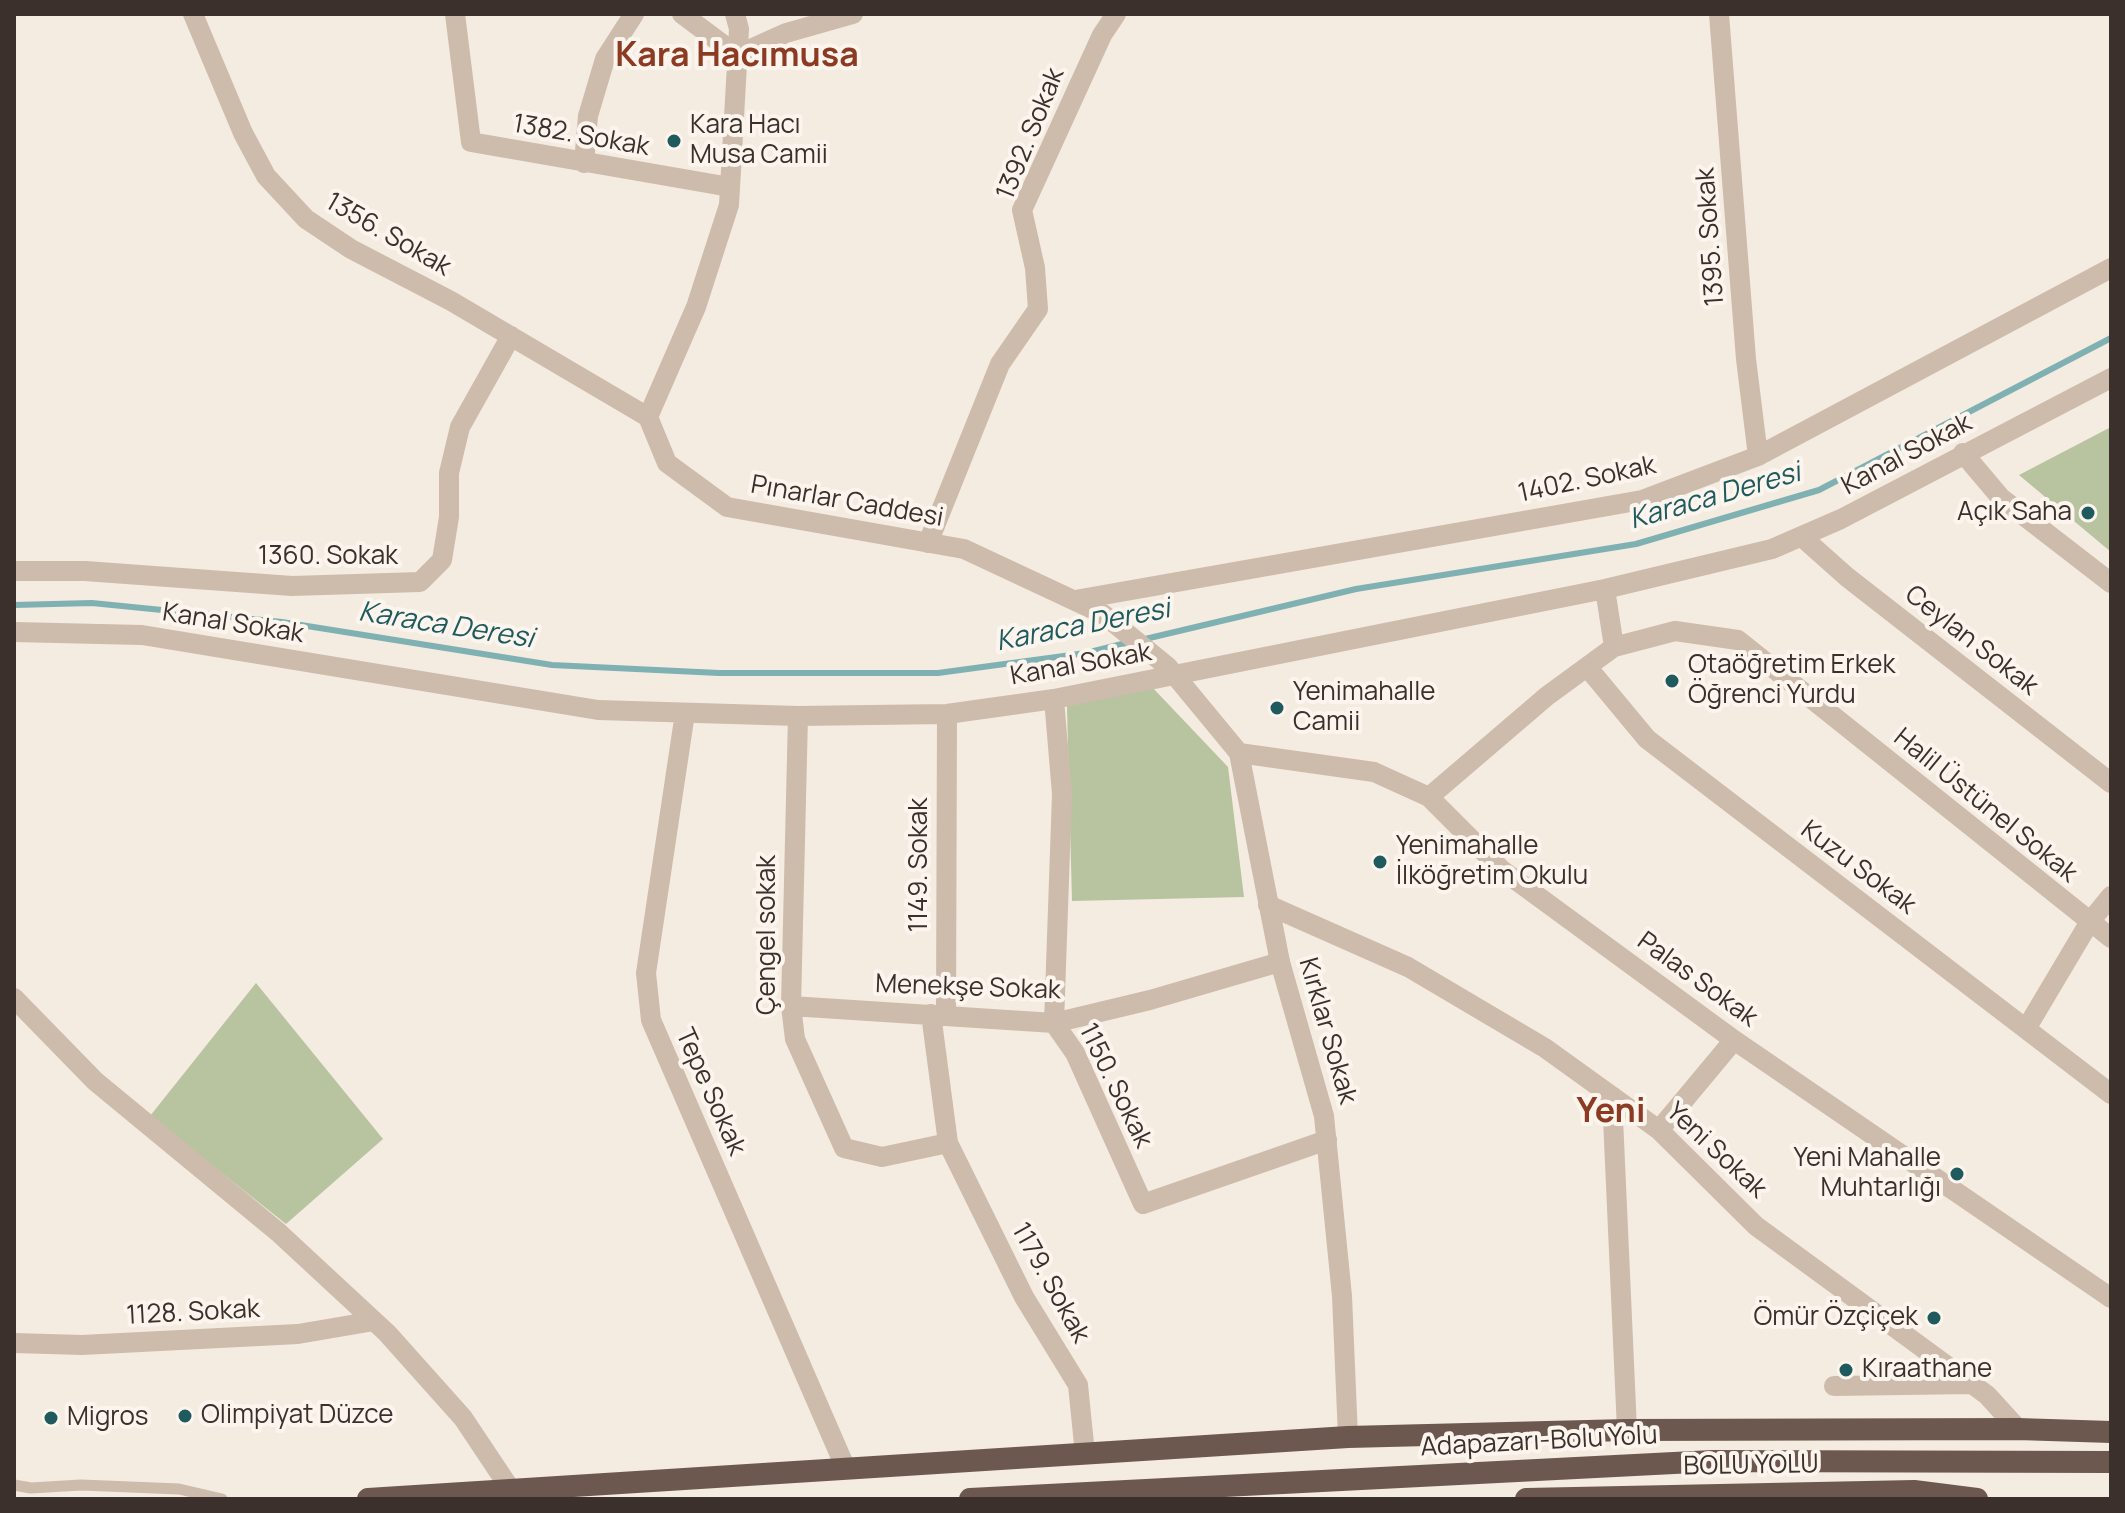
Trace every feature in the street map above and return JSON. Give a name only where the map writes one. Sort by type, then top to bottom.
[{"type":"highway","points":[[368,1499],[1348,1437],[1627,1430],[2018,1429],[2111,1432]]},
{"type":"highway","name":"Adapazarı-Bolu Yolu","points":[[970,1499],[1713,1461],[2111,1462]]},
{"type":"highway","points":[[590,1499],[703,1478]]},
{"type":"highway","name":"BOLU YOLU","points":[[1526,1499],[1914,1491],[1977,1499]]},
{"type":"street","name":"1356. Sokak","points":[[193,14],[243,133],[266,176],[306,219],[351,249],[511,336],[648,417]]},
{"type":"street","name":"1382. Sokak","points":[[455,14],[471,142],[730,187]]},
{"type":"street","points":[[584,163],[588,116],[605,59],[634,14]]},
{"type":"street","points":[[682,14],[737,55]]},
{"type":"street","points":[[648,417],[696,307],[729,205],[737,55],[735,14]]},
{"type":"street","points":[[737,55],[786,33],[853,14]]},
{"type":"street","name":"1392. Sokak","points":[[928,543],[1000,364],[1038,309],[1035,268],[1022,210],[1102,35],[1116,14]]},
{"type":"street","name":"1395. Sokak","points":[[1719,14],[1746,359],[1758,456]]},
{"type":"street","name":"1402. Sokak","points":[[1075,600],[1642,500],[1758,456],[2111,268]]},
{"type":"street","name":"1360. Sokak","points":[[14,571],[85,571],[292,586],[420,582],[442,560],[449,517],[449,473],[460,427],[511,336]]},
{"type":"street","name":"Kanal Sokak","points":[[14,632],[142,635],[598,710],[798,716],[947,714],[1054,699],[1170,671],[1605,589],[1772,549],[1802,537],[2111,378]]},
{"type":"street","name":"Pınarlar Caddesi","points":[[648,417],[667,463],[727,507],[964,549],[1103,614],[1170,671]]},
{"type":"street","points":[[1963,453],[2001,498],[2111,583]]},
{"type":"street","name":"Ceylan Sokak","points":[[1802,537],[1859,587],[2111,783]]},
{"type":"street","points":[[1605,589],[1614,647]]},
{"type":"street","name":"Halil Üstünel Sokak","points":[[1429,797],[1547,696],[1614,647],[1675,631],[1738,640],[2111,938]]},
{"type":"street","name":"Kuzu Sokak","points":[[1588,668],[1647,739],[2111,1094]]},
{"type":"street","name":"Kırklar Sokak","points":[[1170,671],[1239,753],[1280,962],[1324,1116],[1342,1296],[1348,1437]]},
{"type":"street","name":"1150. Sokak","points":[[1054,699],[1062,794],[1054,1023],[1075,1053],[1143,1204],[1327,1140]]},
{"type":"street","name":"Tepe Sokak","points":[[685,713],[646,973],[651,1020],[846,1469]]},
{"type":"street","name":"1149. Sokak","points":[[938,1014],[947,714]]},
{"type":"street","name":"Çengel sokak","points":[[798,716],[791,1006],[795,1039],[844,1148],[882,1157],[948,1143]]},
{"type":"street","name":"Palas Sokak","points":[[1239,753],[1374,772],[1429,797],[1502,870],[1734,1040],[2111,1298]]},
{"type":"street","points":[[2026,1029],[2089,923],[2111,896]]},
{"type":"street","name":"Yeni Sokak","points":[[1268,905],[1408,967],[1545,1048],[1659,1130],[1756,1226],[1972,1384],[2018,1429]]},
{"type":"street","name":"Menekşe Sokak","points":[[791,1006],[1054,1023],[1150,1000],[1280,962]]},
{"type":"street","points":[[14,998],[95,1081],[278,1232],[374,1321],[463,1418],[511,1490]]},
{"type":"street","points":[[938,1014],[948,1143]]},
{"type":"street","points":[[1659,1130],[1734,1040]]},
{"type":"street","points":[[1612,1096],[1627,1430]]},
{"type":"street","name":"1179. Sokak","points":[[948,1143],[1024,1297],[1078,1385],[1085,1454]]},
{"type":"street","name":"1128. Sokak","points":[[14,1343],[82,1345],[298,1334],[374,1321]]},
{"type":"street","points":[[1834,1386],[1972,1384]]},
{"type":"lane","points":[[14,1485],[179,1489],[222,1499]]},
{"type":"green space","name":"Açık Saha","points":[[2111,427],[2111,552],[2019,475]]},
{"type":"green space","points":[[1152,687],[1228,767],[1244,897],[1072,901],[1067,706]]},
{"type":"green space","points":[[256,983],[383,1139],[286,1224],[150,1116]]},
{"type":"waterway","name":"Karaca Deresi","points":[[1141,640],[1356,589],[1636,544],[1819,490],[2111,338]]},
{"type":"waterway","name":"Karaca Deresi","points":[[14,605],[92,603],[282,622],[552,665],[719,673],[938,673],[1086,653],[1130,642]]},
{"type":"place","name":"Kara Hacı Musa Camii","points":[[674,141]]},
{"type":"place","name":"Açık Saha","points":[[2088,513]]},
{"type":"place","name":"Otaöğretim Erkek Öğrenci Yurdu","points":[[1672,681]]},
{"type":"place","name":"Yenimahalle Camii","points":[[1277,708]]},
{"type":"place","name":"Yenimahalle İlköğretim Okulu","points":[[1380,862]]},
{"type":"place","name":"Yeni Mahalle Muhtarlığı","points":[[1957,1174]]},
{"type":"place","name":"Ömür Özçiçek","points":[[1934,1318]]},
{"type":"place","name":"Kıraathane","points":[[1846,1370]]},
{"type":"place","name":"Olimpiyat Düzce","points":[[185,1416]]},
{"type":"place","name":"Migros","points":[[51,1418]]},
{"type":"district","name":"Kara Hacımusa","points":[[737,56]]},
{"type":"district","name":"Yeni","points":[[1611,1112]]}]
